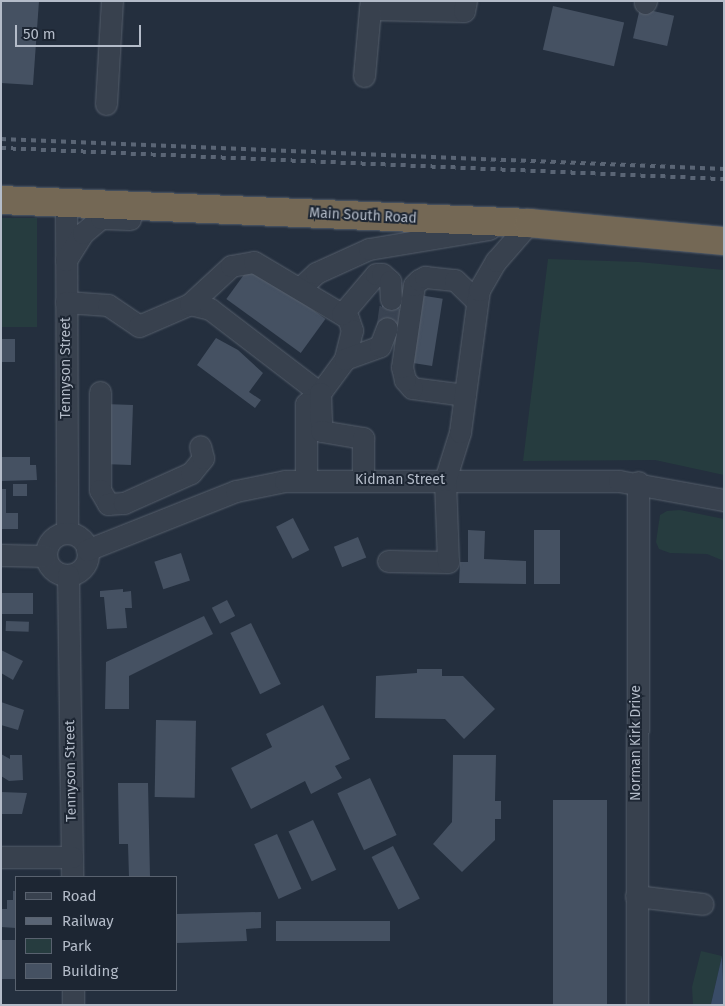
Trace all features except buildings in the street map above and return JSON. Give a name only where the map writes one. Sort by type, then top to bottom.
[{"type":"highway","name":"Main South Road","points":[[1,200],[528,223],[724,241]]},
{"type":"street","points":[[106,104],[112,1]]},
{"type":"street","points":[[364,76],[371,5],[464,11],[466,1]]},
{"type":"street","name":"Tennyson Street","points":[[66,203],[67,533]]},
{"type":"street","points":[[66,260],[83,233],[101,218],[313,227],[347,215]]},
{"type":"street","points":[[300,288],[316,273],[369,249],[528,223]]},
{"type":"street","points":[[388,561],[448,562],[445,480],[460,432],[477,301],[488,272],[528,223]]},
{"type":"street","points":[[66,302],[108,305],[139,326],[190,304],[231,266],[254,262],[348,318],[352,330],[345,359],[320,393],[306,404],[306,480]]},
{"type":"street","points":[[342,314],[376,274],[382,274],[390,281],[391,299]]},
{"type":"street","points":[[465,395],[412,388],[405,380],[402,368],[414,285],[419,280],[425,277],[454,280],[477,301]]},
{"type":"street","points":[[190,304],[210,309],[320,393]]},
{"type":"street","points":[[345,359],[380,346],[387,328]]},
{"type":"street","points":[[100,392],[100,490],[108,504],[124,503],[191,473],[204,458],[200,446]]},
{"type":"street","points":[[320,393],[321,431],[363,438],[363,479]]},
{"type":"street","name":"Kidman Street","points":[[87,550],[236,491],[261,484],[306,480],[638,482],[724,500]]},
{"type":"street","name":"Norman Kirk Drive","points":[[637,1005],[638,482]]},
{"type":"street","points":[[67,533],[80,538],[87,550],[88,557],[81,570],[68,576],[55,572],[45,556],[49,542],[67,533]]},
{"type":"street","points":[[1,555],[45,556]]},
{"type":"street","name":"Tennyson Street","points":[[68,576],[72,867]]},
{"type":"street","points":[[1,858],[72,867]]},
{"type":"street","points":[[636,896],[703,904]]},
{"type":"street","points":[[73,991],[73,1005]]},
{"type":"green space","points":[[1,218],[37,218],[37,327],[1,327]]},
{"type":"green space","points":[[548,259],[639,262],[724,270],[724,475],[655,460],[523,461]]},
{"type":"green space","points":[[680,510],[724,519],[724,561],[707,554],[670,553],[659,549],[656,542],[660,515],[667,511]]},
{"type":"green space","points":[[701,951],[722,956],[711,1004],[714,1005],[693,1005],[692,987]]},
{"type":"water","points":[[722,956],[724,1005],[714,1005],[711,1004]]},
{"type":"tunnel","points":[[387,328],[391,299]]},
{"type":"railway","points":[[1,139],[724,169]]},
{"type":"railway","points":[[1,148],[724,179]]}]
